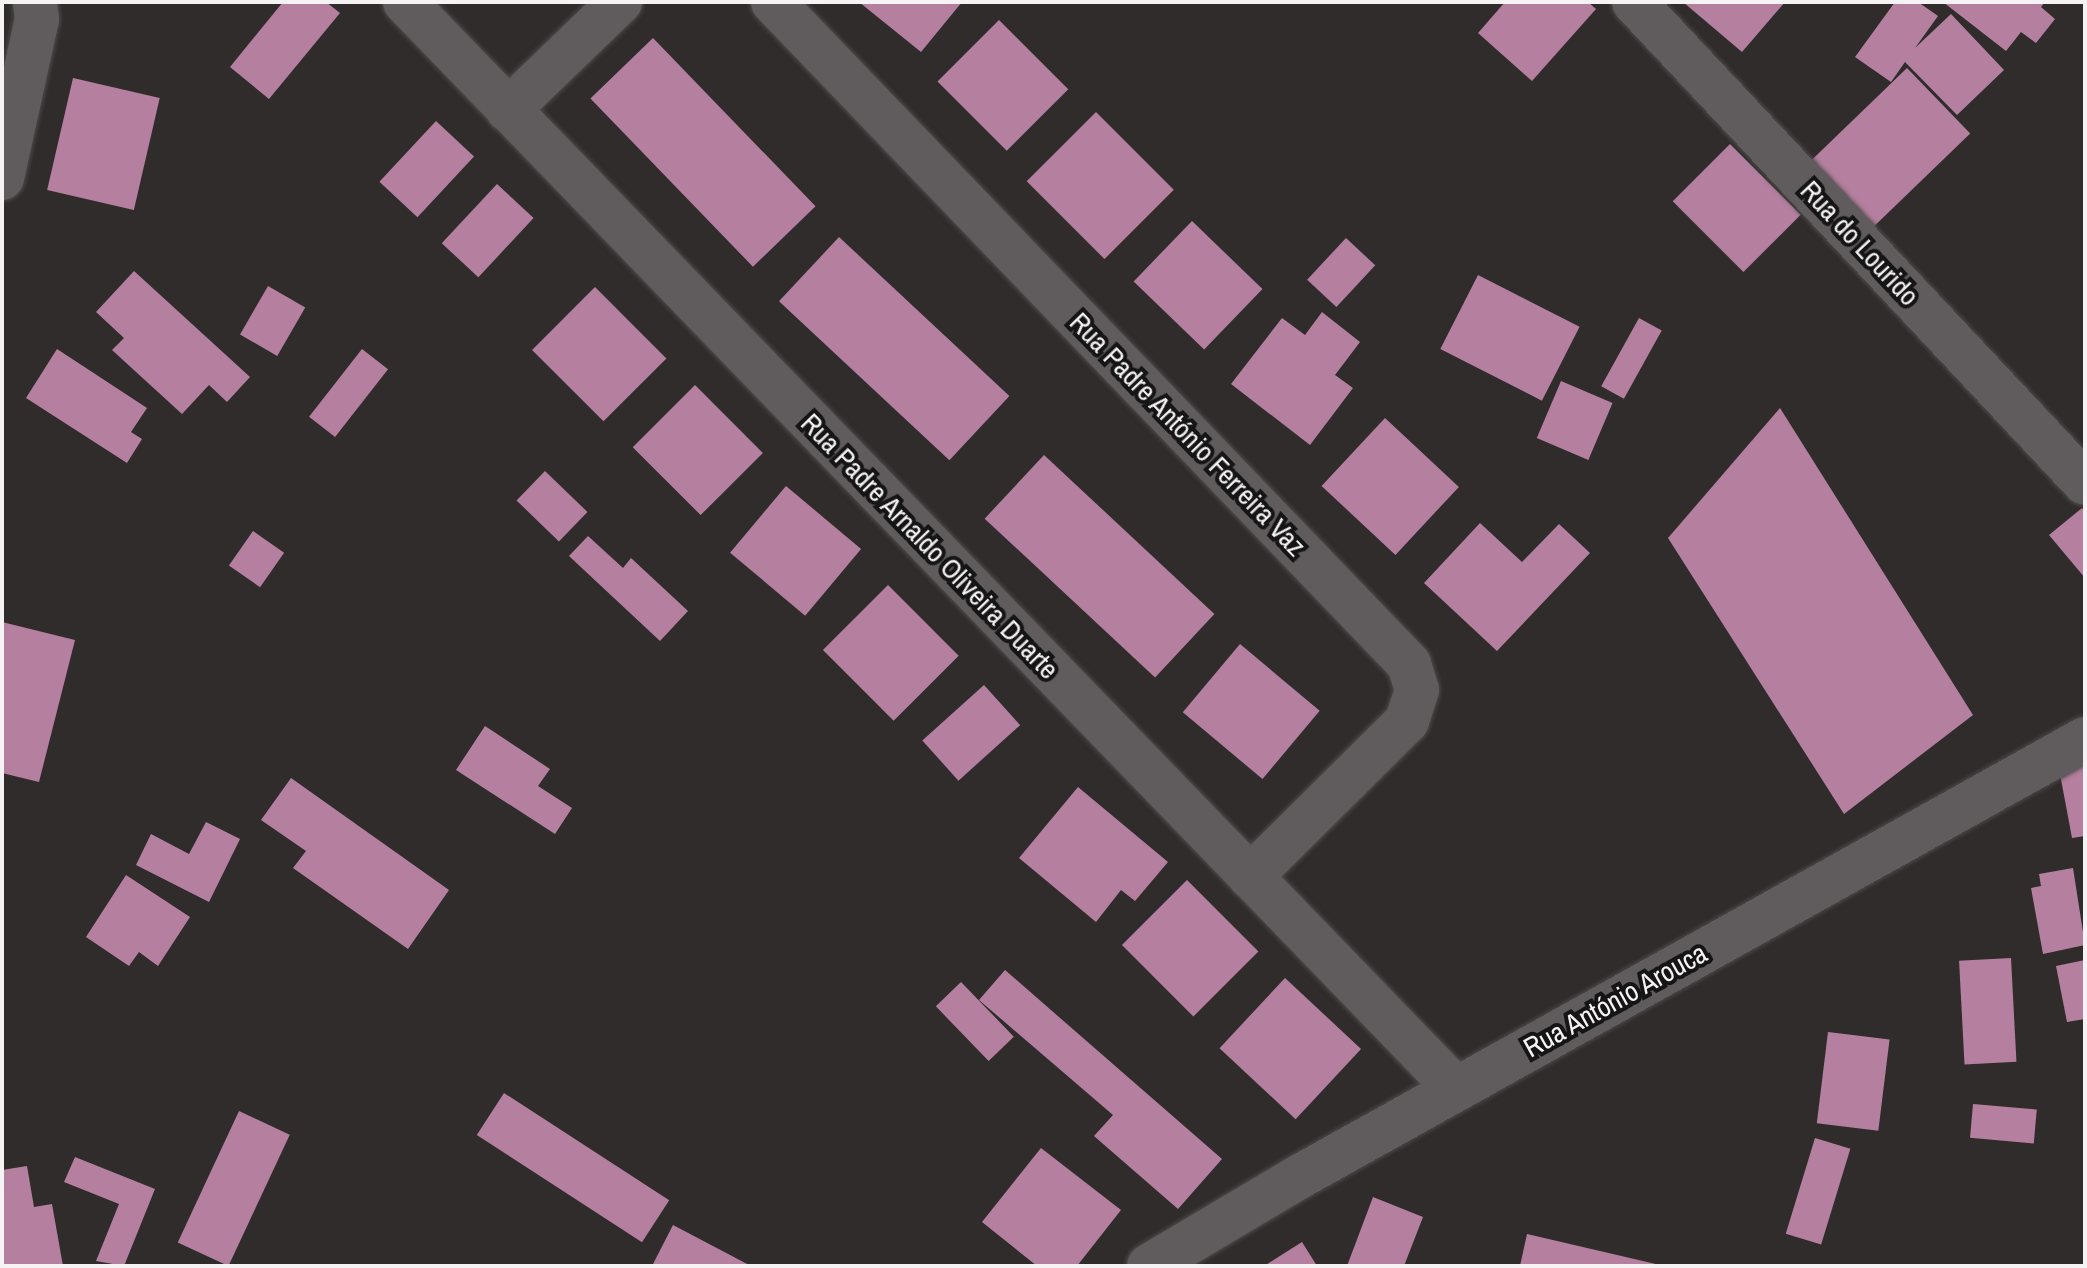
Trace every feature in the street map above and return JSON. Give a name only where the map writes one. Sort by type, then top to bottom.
[{"type":"street","points":[[2,178],[37,19],[35,2]]},
{"type":"street","name":"Rua Padre Arnaldo Oliveira Duarte","points":[[405,2],[1456,1089]]},
{"type":"street","points":[[508,110],[620,2]]},
{"type":"street","name":"Rua Padre António Ferreira Vaz","points":[[773,2],[1409,664],[1417,690],[1407,721],[1250,877]]},
{"type":"street","name":"Rua do Lourido","points":[[1634,2],[2085,483]]},
{"type":"street","name":"Rua António Arouca","points":[[1149,1266],[1456,1089],[2085,739]]},
{"type":"building","points":[[283,2],[326,2],[340,13],[269,99],[230,67]]},
{"type":"building","points":[[859,2],[962,2],[921,52]]},
{"type":"building","points":[[1505,2],[1588,2],[1596,9],[1532,81],[1478,33]]},
{"type":"building","points":[[1683,2],[1785,2],[1742,52]]},
{"type":"building","points":[[1895,2],[1918,2],[1938,16],[1915,48],[1951,14],[2004,70],[1957,115],[1905,62],[1891,82],[1855,57]]},
{"type":"building","points":[[1943,2],[2045,2],[2041,7],[2055,19],[2036,43],[2021,32],[2006,51]]},
{"type":"building","points":[[999,20],[1068,89],[1007,151],[937,82]]},
{"type":"building","points":[[653,38],[816,206],[753,267],[590,98]]},
{"type":"building","points":[[1907,68],[1970,133],[1870,230],[1807,165]]},
{"type":"building","points":[[73,78],[160,98],[134,210],[47,190]]},
{"type":"building","points":[[1096,112],[1174,190],[1104,259],[1027,181]]},
{"type":"building","points":[[436,121],[474,156],[417,217],[379,182]]},
{"type":"building","points":[[1730,144],[1801,215],[1743,272],[1673,201]]},
{"type":"building","points":[[497,184],[534,218],[478,277],[442,243]]},
{"type":"building","points":[[1192,221],[1262,289],[1204,350],[1134,281]]},
{"type":"building","points":[[839,237],[1009,396],[949,460],[779,301]]},
{"type":"building","points":[[1346,238],[1375,265],[1336,307],[1307,280]]},
{"type":"building","points":[[134,271],[250,377],[227,402],[209,385],[182,414],[112,350],[124,338],[96,312]]},
{"type":"building","points":[[1478,275],[1580,327],[1542,401],[1440,349]]},
{"type":"building","points":[[268,286],[305,308],[277,356],[240,334]]},
{"type":"building","points":[[595,287],[666,358],[603,421],[532,350]]},
{"type":"building","points":[[1322,312],[1360,342],[1335,375],[1353,388],[1310,445],[1231,384],[1282,318],[1305,335]]},
{"type":"building","points":[[1639,318],[1662,331],[1624,399],[1601,386]]},
{"type":"building","points":[[57,349],[147,408],[131,432],[142,439],[127,463],[26,398]]},
{"type":"building","points":[[362,349],[388,369],[335,437],[309,417]]},
{"type":"building","points":[[1561,381],[1613,403],[1588,460],[1537,438]]},
{"type":"building","points":[[695,385],[763,453],[701,515],[633,447]]},
{"type":"building","points":[[1780,408],[1973,715],[1844,814],[1668,538]]},
{"type":"building","points":[[1385,418],[1459,487],[1395,555],[1322,486]]},
{"type":"building","points":[[1044,455],[1214,614],[1155,678],[985,519]]},
{"type":"building","points":[[545,471],[587,512],[559,541],[517,500]]},
{"type":"building","points":[[786,486],[861,549],[805,616],[730,553]]},
{"type":"building","points":[[2082,508],[2085,512],[2085,578],[2049,535]]},
{"type":"building","points":[[1480,523],[1522,562],[1559,524],[1590,553],[1497,651],[1424,583]]},
{"type":"building","points":[[253,531],[284,553],[260,587],[229,565]]},
{"type":"building","points":[[588,536],[623,568],[631,558],[688,611],[660,641],[569,556]]},
{"type":"building","points":[[888,585],[959,656],[894,721],[823,650]]},
{"type":"building","points":[[2,622],[75,640],[39,782],[2,773]]},
{"type":"building","points":[[1240,644],[1320,711],[1262,779],[1183,712]]},
{"type":"building","points":[[984,685],[1020,725],[958,781],[922,741]]},
{"type":"building","points":[[485,726],[550,769],[538,786],[572,808],[555,834],[456,770]]},
{"type":"building","points":[[2085,736],[2085,836],[2072,838],[2054,742]]},
{"type":"building","points":[[291,778],[449,890],[408,949],[293,868],[306,851],[261,820]]},
{"type":"building","points":[[1078,787],[1168,862],[1135,901],[1121,890],[1096,922],[1019,858]]},
{"type":"building","points":[[206,822],[240,839],[209,902],[136,865],[151,834],[189,854]]},
{"type":"building","points":[[2073,868],[2085,945],[2043,954],[2031,888],[2041,886],[2039,874]]},
{"type":"building","points":[[126,875],[190,917],[158,966],[139,952],[129,966],[86,937]]},
{"type":"building","points":[[1187,880],[1258,951],[1193,1016],[1122,945]]},
{"type":"building","points":[[2011,958],[2016,1062],[1965,1065],[1959,961]]},
{"type":"building","points":[[2085,960],[2085,1019],[2067,1022],[2056,966]]},
{"type":"building","points":[[1005,970],[1222,1159],[1178,1209],[1094,1136],[1113,1115],[979,1000]]},
{"type":"building","points":[[1285,978],[1361,1049],[1296,1119],[1220,1048]]},
{"type":"building","points":[[961,982],[1014,1037],[989,1061],[936,1006]]},
{"type":"building","points":[[1828,1032],[1890,1040],[1878,1131],[1817,1123]]},
{"type":"building","points":[[504,1093],[669,1200],[642,1242],[477,1135]]},
{"type":"building","points":[[1973,1104],[2037,1110],[2034,1143],[1970,1138]]},
{"type":"building","points":[[239,1111],[290,1135],[229,1266],[178,1242]]},
{"type":"building","points":[[1815,1138],[1850,1149],[1821,1244],[1786,1234]]},
{"type":"building","points":[[1041,1148],[1121,1210],[1077,1266],[1037,1266],[982,1222]]},
{"type":"building","points":[[75,1157],[155,1189],[124,1266],[96,1261],[119,1204],[64,1182]]},
{"type":"building","points":[[27,1166],[34,1207],[52,1204],[63,1266],[2,1266],[2,1170]]},
{"type":"building","points":[[1373,1197],[1423,1217],[1404,1266],[1347,1266]]},
{"type":"building","points":[[673,1225],[751,1266],[652,1266]]},
{"type":"building","points":[[1527,1234],[1660,1265],[1660,1266],[1520,1266]]},
{"type":"building","points":[[1302,1242],[1317,1266],[1264,1266]]}]
